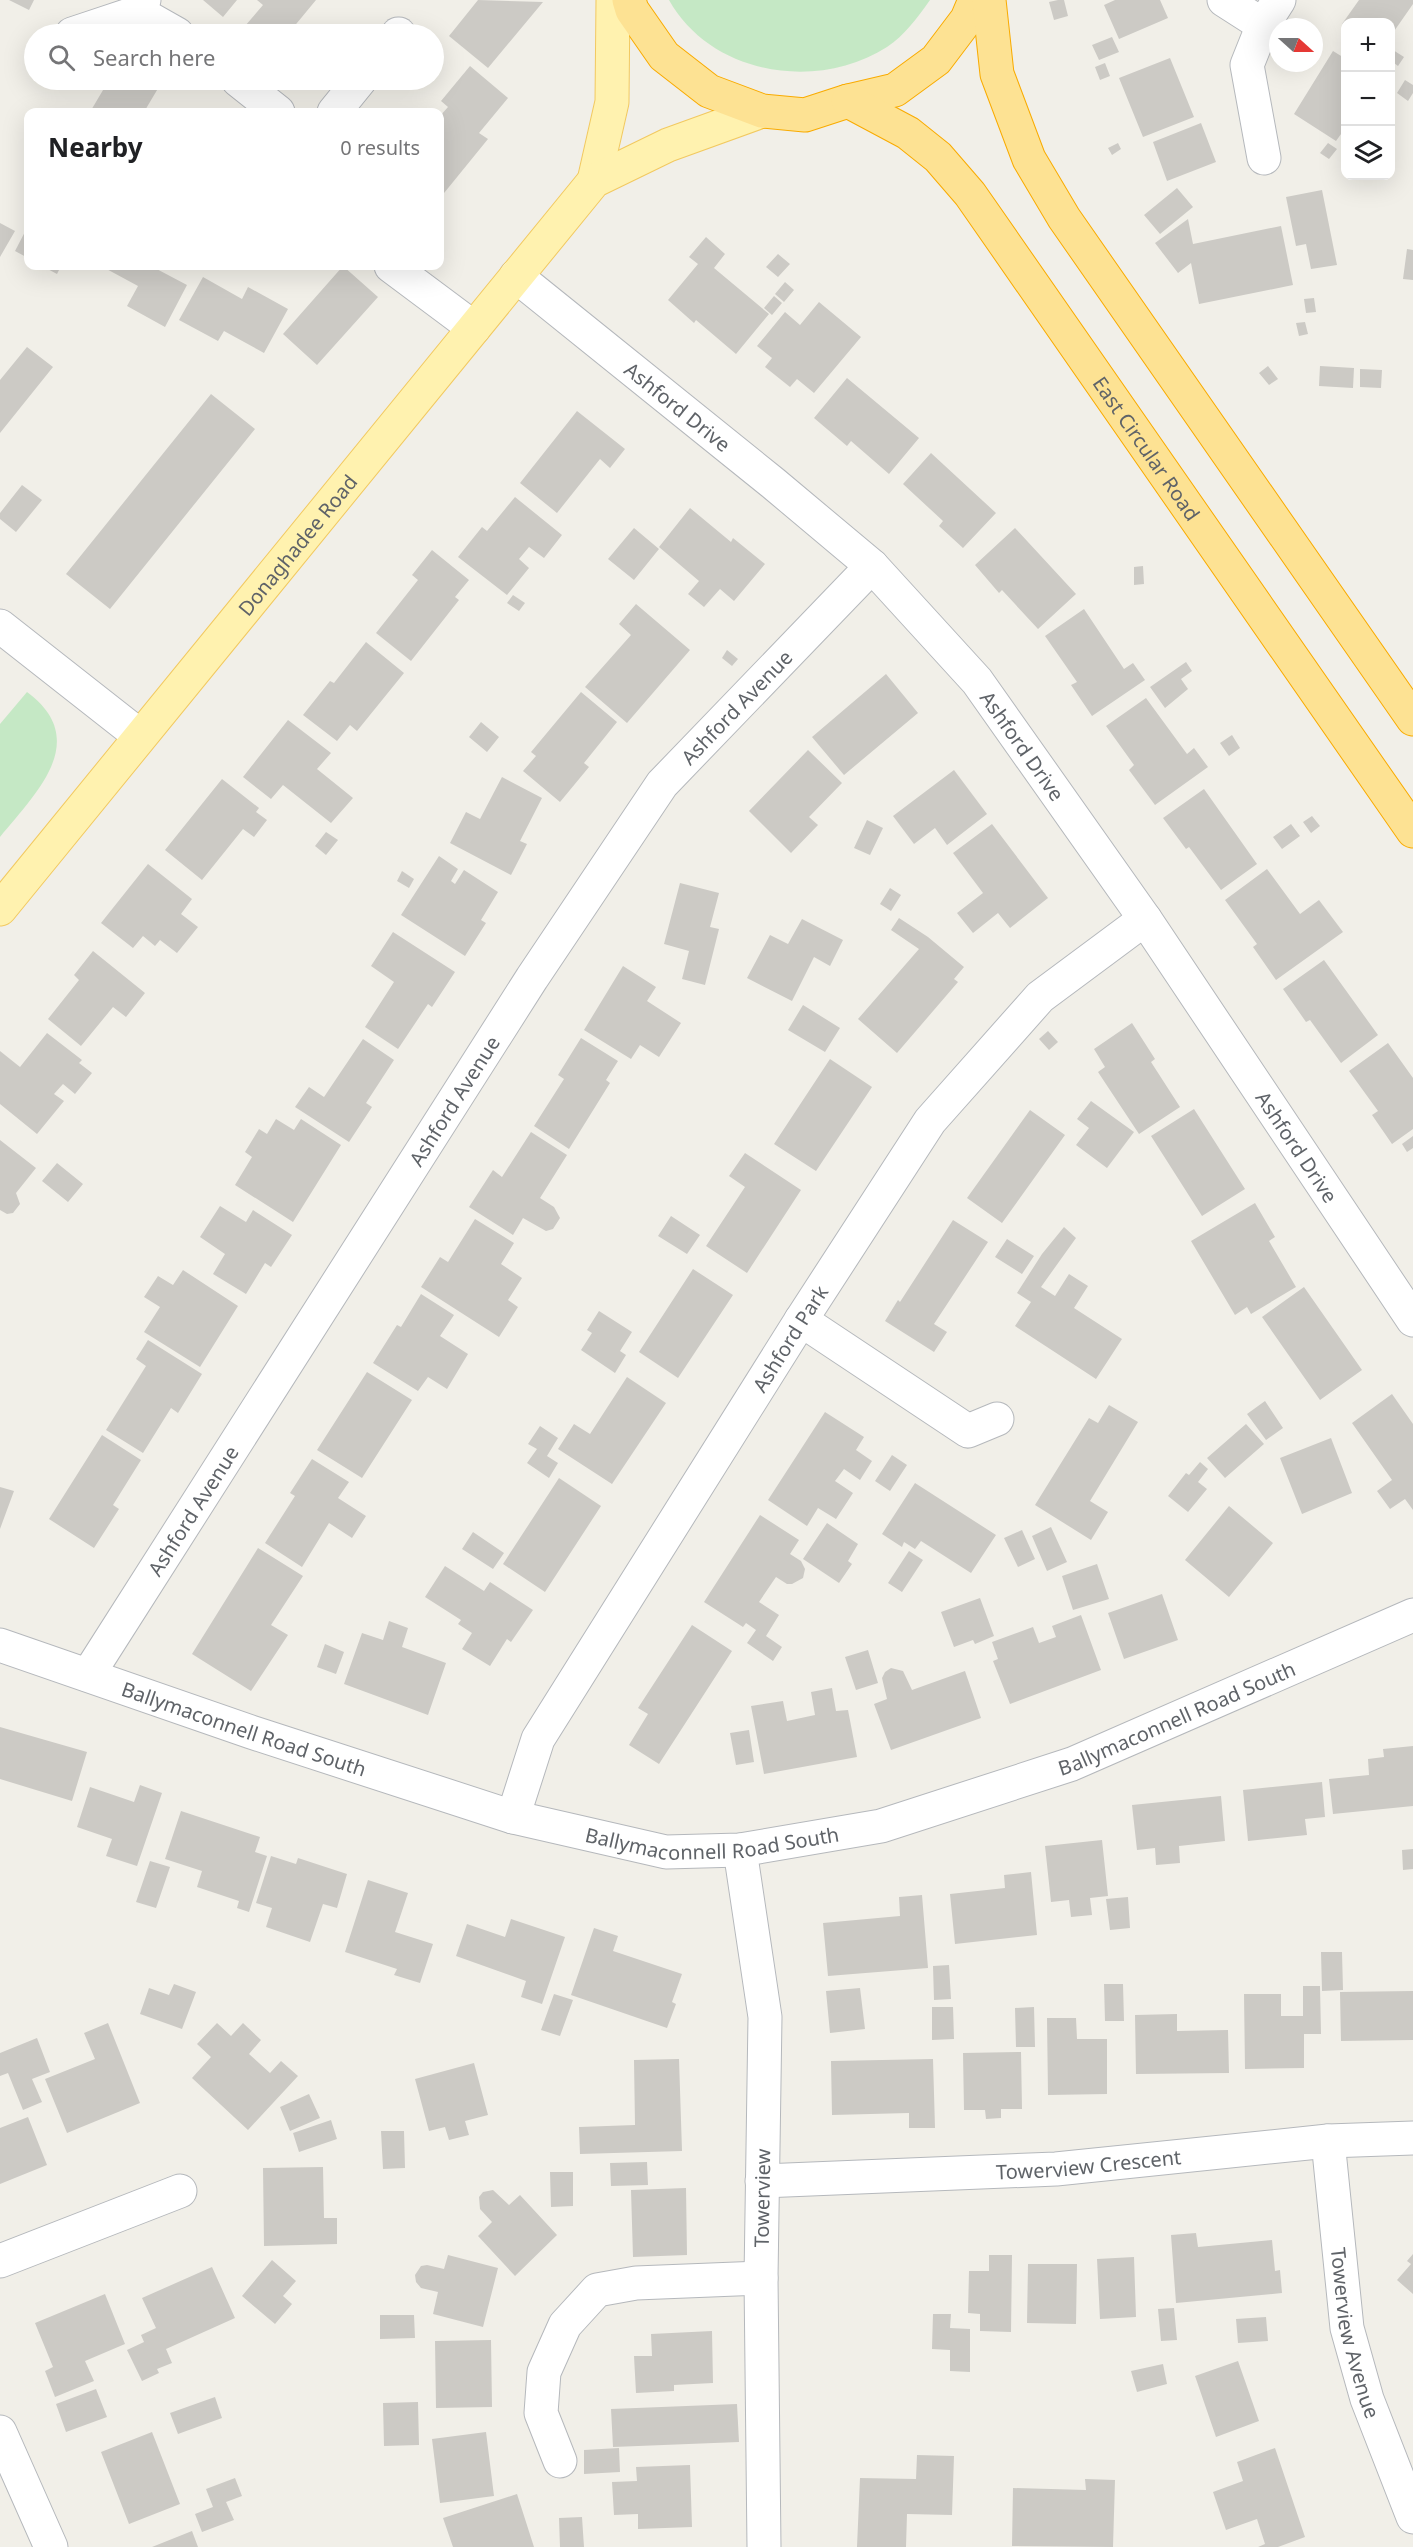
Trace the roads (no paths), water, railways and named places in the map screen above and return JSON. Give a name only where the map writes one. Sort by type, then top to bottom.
[{"type":"highway","points":[[628,0],[632,10],[664,56],[709,91],[762,111],[805,115],[848,101],[895,90],[936,60],[967,19],[975,0]]},
{"type":"highway","points":[[989,0],[997,74],[1029,159],[1064,218],[1413,719]]},
{"type":"highway","name":"East Circular Road","points":[[848,101],[908,133],[938,157],[970,194],[1413,831]]},
{"type":"main road","name":"Donaghadee Road","points":[[594,181],[612,102],[614,0]]},
{"type":"main road","name":"Donaghadee Road","points":[[0,909],[594,181],[668,145],[762,111]]},
{"type":"street","points":[[1224,0],[1271,12],[1247,65],[1264,158]]},
{"type":"street","points":[[97,24],[141,6],[164,24]]},
{"type":"street","points":[[250,90],[273,108]]},
{"type":"street","points":[[337,108],[352,90]]},
{"type":"street","points":[[396,270],[474,328]]},
{"type":"street","name":"Ashford Drive","points":[[516,276],[773,483],[872,566],[977,681],[1145,918],[1413,1320]]},
{"type":"street","name":"Ashford Avenue","points":[[88,1675],[532,978],[662,784],[872,566]]},
{"type":"street","points":[[0,626],[140,736]]},
{"type":"street","name":"Ashford Park","points":[[513,1817],[538,1739],[801,1320],[930,1121],[1040,997],[1145,918]]},
{"type":"street","points":[[801,1320],[968,1431],[997,1419]]},
{"type":"street","name":"Ballymaconnell Road South","points":[[0,1645],[250,1732],[513,1817],[666,1851],[740,1850],[881,1826],[1072,1764],[1413,1615]]},
{"type":"street","name":"Towerview","points":[[740,1850],[765,2017],[761,2278],[764,2547]]},
{"type":"street","name":"Towerview Crescent","points":[[762,2181],[1056,2169],[1328,2141],[1413,2138]]},
{"type":"street","name":"Towerview Avenue","points":[[1328,2141],[1347,2328],[1367,2399],[1413,2517]]},
{"type":"street","points":[[0,2261],[180,2191]]},
{"type":"street","points":[[560,2461],[541,2413],[544,2372],[565,2325],[597,2290],[636,2283],[761,2278]]},
{"type":"street","points":[[0,2432],[11,2485],[51,2547]]}]
